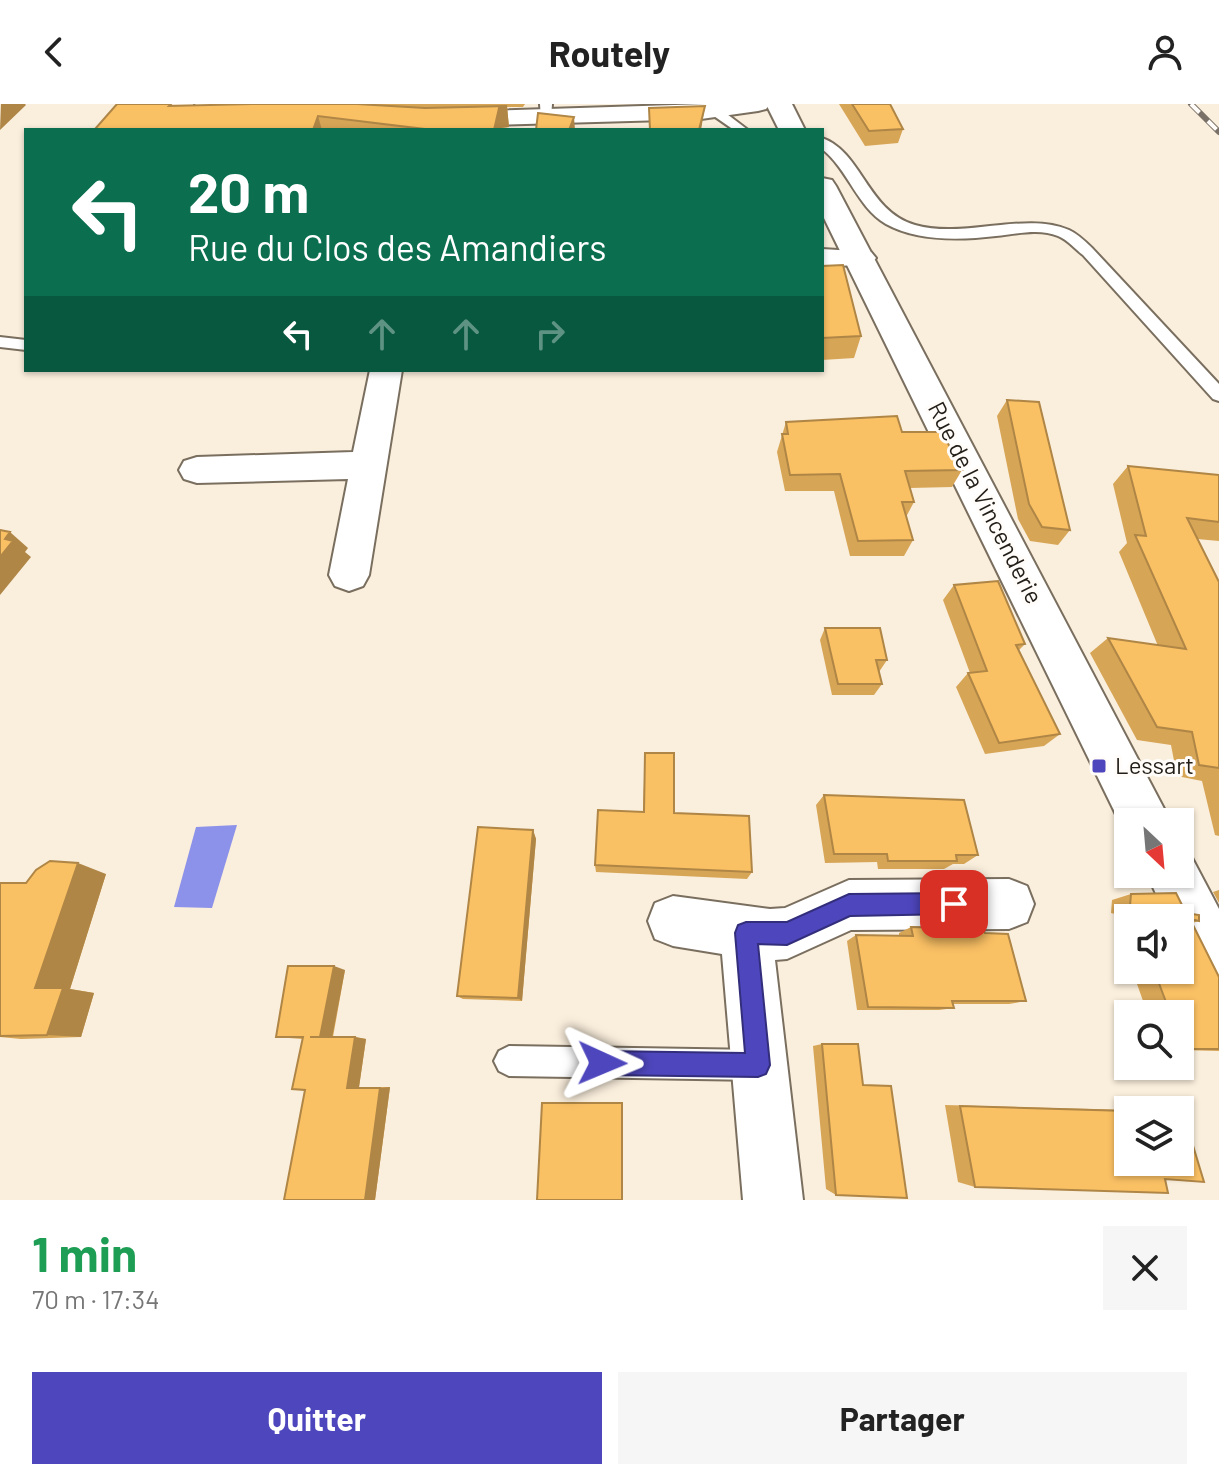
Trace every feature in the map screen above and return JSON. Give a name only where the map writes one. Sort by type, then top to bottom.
[{"type":"main road","points":[[779,104],[791,128]]},
{"type":"main road","name":"Rue de la Vincenderie","points":[[824,190],[1139,808]]},
{"type":"main road","points":[[1180,888],[1219,965]]},
{"type":"street","points":[[207,104],[296,110]]},
{"type":"street","points":[[429,119],[546,110],[715,111],[758,104]]},
{"type":"street","points":[[824,258],[861,258]]},
{"type":"street","points":[[349,575],[386,372]]},
{"type":"street","points":[[197,470],[369,465]]},
{"type":"street","points":[[673,921],[746,933],[787,933],[849,905],[1009,904]]},
{"type":"street","points":[[746,933],[773,1200]]},
{"type":"lane","points":[[715,111],[739,128]]},
{"type":"lane","points":[[824,143],[836,152],[870,204],[882,216],[904,227],[932,233],[981,234],[1037,228],[1063,233],[1088,252],[1219,395]]},
{"type":"lane","points":[[0,342],[24,345]]},
{"type":"lane","points":[[509,1061],[758,1065]]},
{"type":"water","points":[[237,825],[212,908],[174,907],[196,827]]},
{"type":"building","points":[[117,104],[357,104],[425,108],[507,106],[499,108],[494,128],[416,128],[318,116],[314,128],[96,128]]},
{"type":"building","points":[[852,104],[890,104],[903,129],[869,131]]},
{"type":"building","points":[[705,106],[700,128],[650,128],[649,108]]},
{"type":"building","points":[[538,113],[574,117],[570,128],[536,128]]},
{"type":"building","points":[[843,265],[861,336],[824,338],[824,266]]},
{"type":"building","points":[[1007,400],[1039,402],[1070,530],[1042,527],[1029,504]]},
{"type":"building","points":[[897,416],[902,432],[942,432],[962,470],[905,471],[914,502],[902,502],[913,540],[858,541],[840,474],[790,475],[782,434],[788,434],[786,422]]},
{"type":"building","points":[[1128,466],[1219,475],[1219,522],[1187,518],[1219,582],[1219,768],[1199,765],[1192,732],[1157,727],[1108,638],[1186,649],[1135,535],[1146,536]]},
{"type":"building","points":[[0,530],[10,532],[5,539],[13,541],[0,557]]},
{"type":"building","points":[[998,581],[1025,644],[1016,645],[1060,734],[999,743],[968,673],[987,671],[954,585]]},
{"type":"building","points":[[825,628],[880,628],[887,660],[876,660],[882,684],[838,684]]},
{"type":"building","points":[[645,753],[674,753],[674,813],[749,816],[752,872],[595,865],[598,810],[644,812]]},
{"type":"building","points":[[824,795],[964,800],[978,855],[956,855],[957,861],[888,861],[887,854],[834,854]]},
{"type":"building","points":[[478,827],[533,830],[518,998],[457,996]]},
{"type":"building","points":[[50,861],[78,863],[35,988],[63,988],[47,1035],[0,1036],[0,883],[26,883],[36,870]]},
{"type":"building","points":[[1176,893],[1182,904],[1130,904],[1131,894]]},
{"type":"building","points":[[911,927],[983,928],[985,933],[1008,934],[1026,1001],[952,1001],[954,1008],[868,1007],[856,935],[913,936]]},
{"type":"building","points":[[1194,927],[1219,977],[1219,1049],[1194,1049],[1194,1000],[1165,1000],[1159,984],[1194,984]]},
{"type":"building","points":[[288,966],[334,966],[320,1037],[355,1037],[347,1088],[380,1088],[365,1200],[284,1200],[305,1090],[292,1089],[303,1037],[276,1037]]},
{"type":"building","points":[[822,1044],[858,1044],[863,1085],[891,1086],[907,1198],[836,1195]]},
{"type":"building","points":[[542,1103],[622,1103],[622,1200],[537,1200]]},
{"type":"building","points":[[960,1106],[1114,1111],[1114,1176],[1194,1176],[1194,1149],[1204,1182],[1165,1179],[1168,1193],[975,1187]]},
{"type":"railway","points":[[1191,104],[1219,132]]},
{"type":"place","name":"Lessart","points":[[1099,766]]},
{"type":"route","points":[[602,1063],[758,1065],[746,933],[787,933],[849,905],[954,904]]}]
